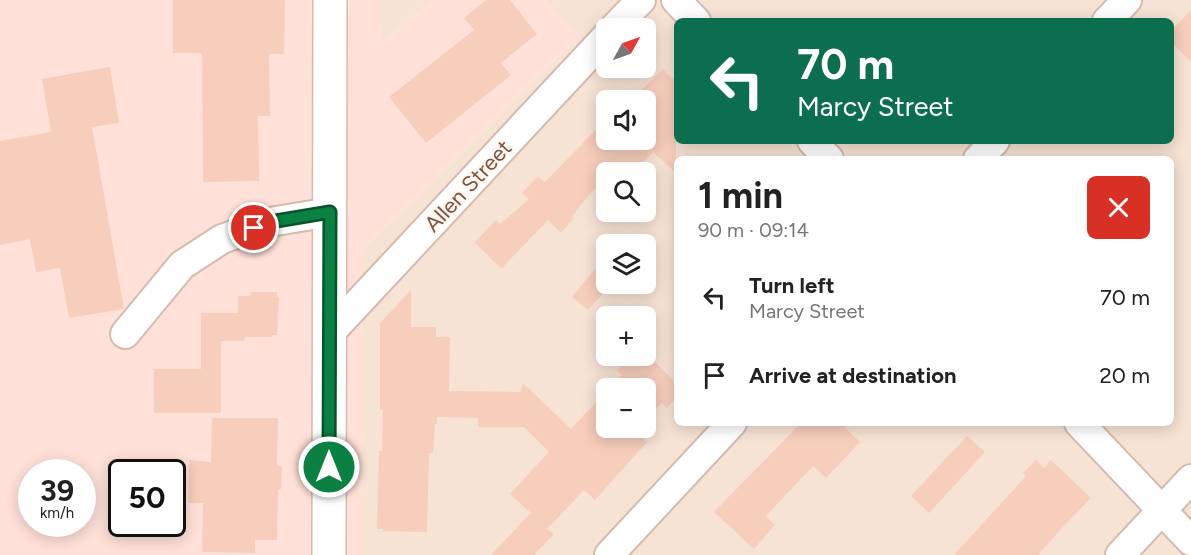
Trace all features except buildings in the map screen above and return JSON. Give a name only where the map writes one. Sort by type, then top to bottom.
[{"type":"main road","points":[[329,555],[330,0]]},
{"type":"street","points":[[623,18],[640,0]]},
{"type":"street","points":[[676,0],[693,18]]},
{"type":"street","points":[[1110,18],[1127,0]]},
{"type":"street","name":"Allen Street","points":[[329,334],[596,48]]},
{"type":"street","points":[[815,144],[826,156]]},
{"type":"street","points":[[981,156],[992,144]]},
{"type":"street","points":[[125,334],[182,265],[222,239],[270,222],[330,212]]},
{"type":"street","points":[[609,555],[729,426]]},
{"type":"street","points":[[1082,426],[1191,542]]},
{"type":"street","points":[[1120,555],[1191,478]]},
{"type":"shaded area","points":[[0,0],[379,0],[382,42],[433,0],[545,0],[579,36],[363,249],[363,555],[0,555]]},
{"type":"shaded area","points":[[379,0],[433,0],[381,43]]},
{"type":"shaded area","points":[[545,0],[1191,0],[1191,555],[363,555],[363,249],[579,36]]},
{"type":"route","points":[[254,228],[270,222],[330,212],[329,467]]}]
